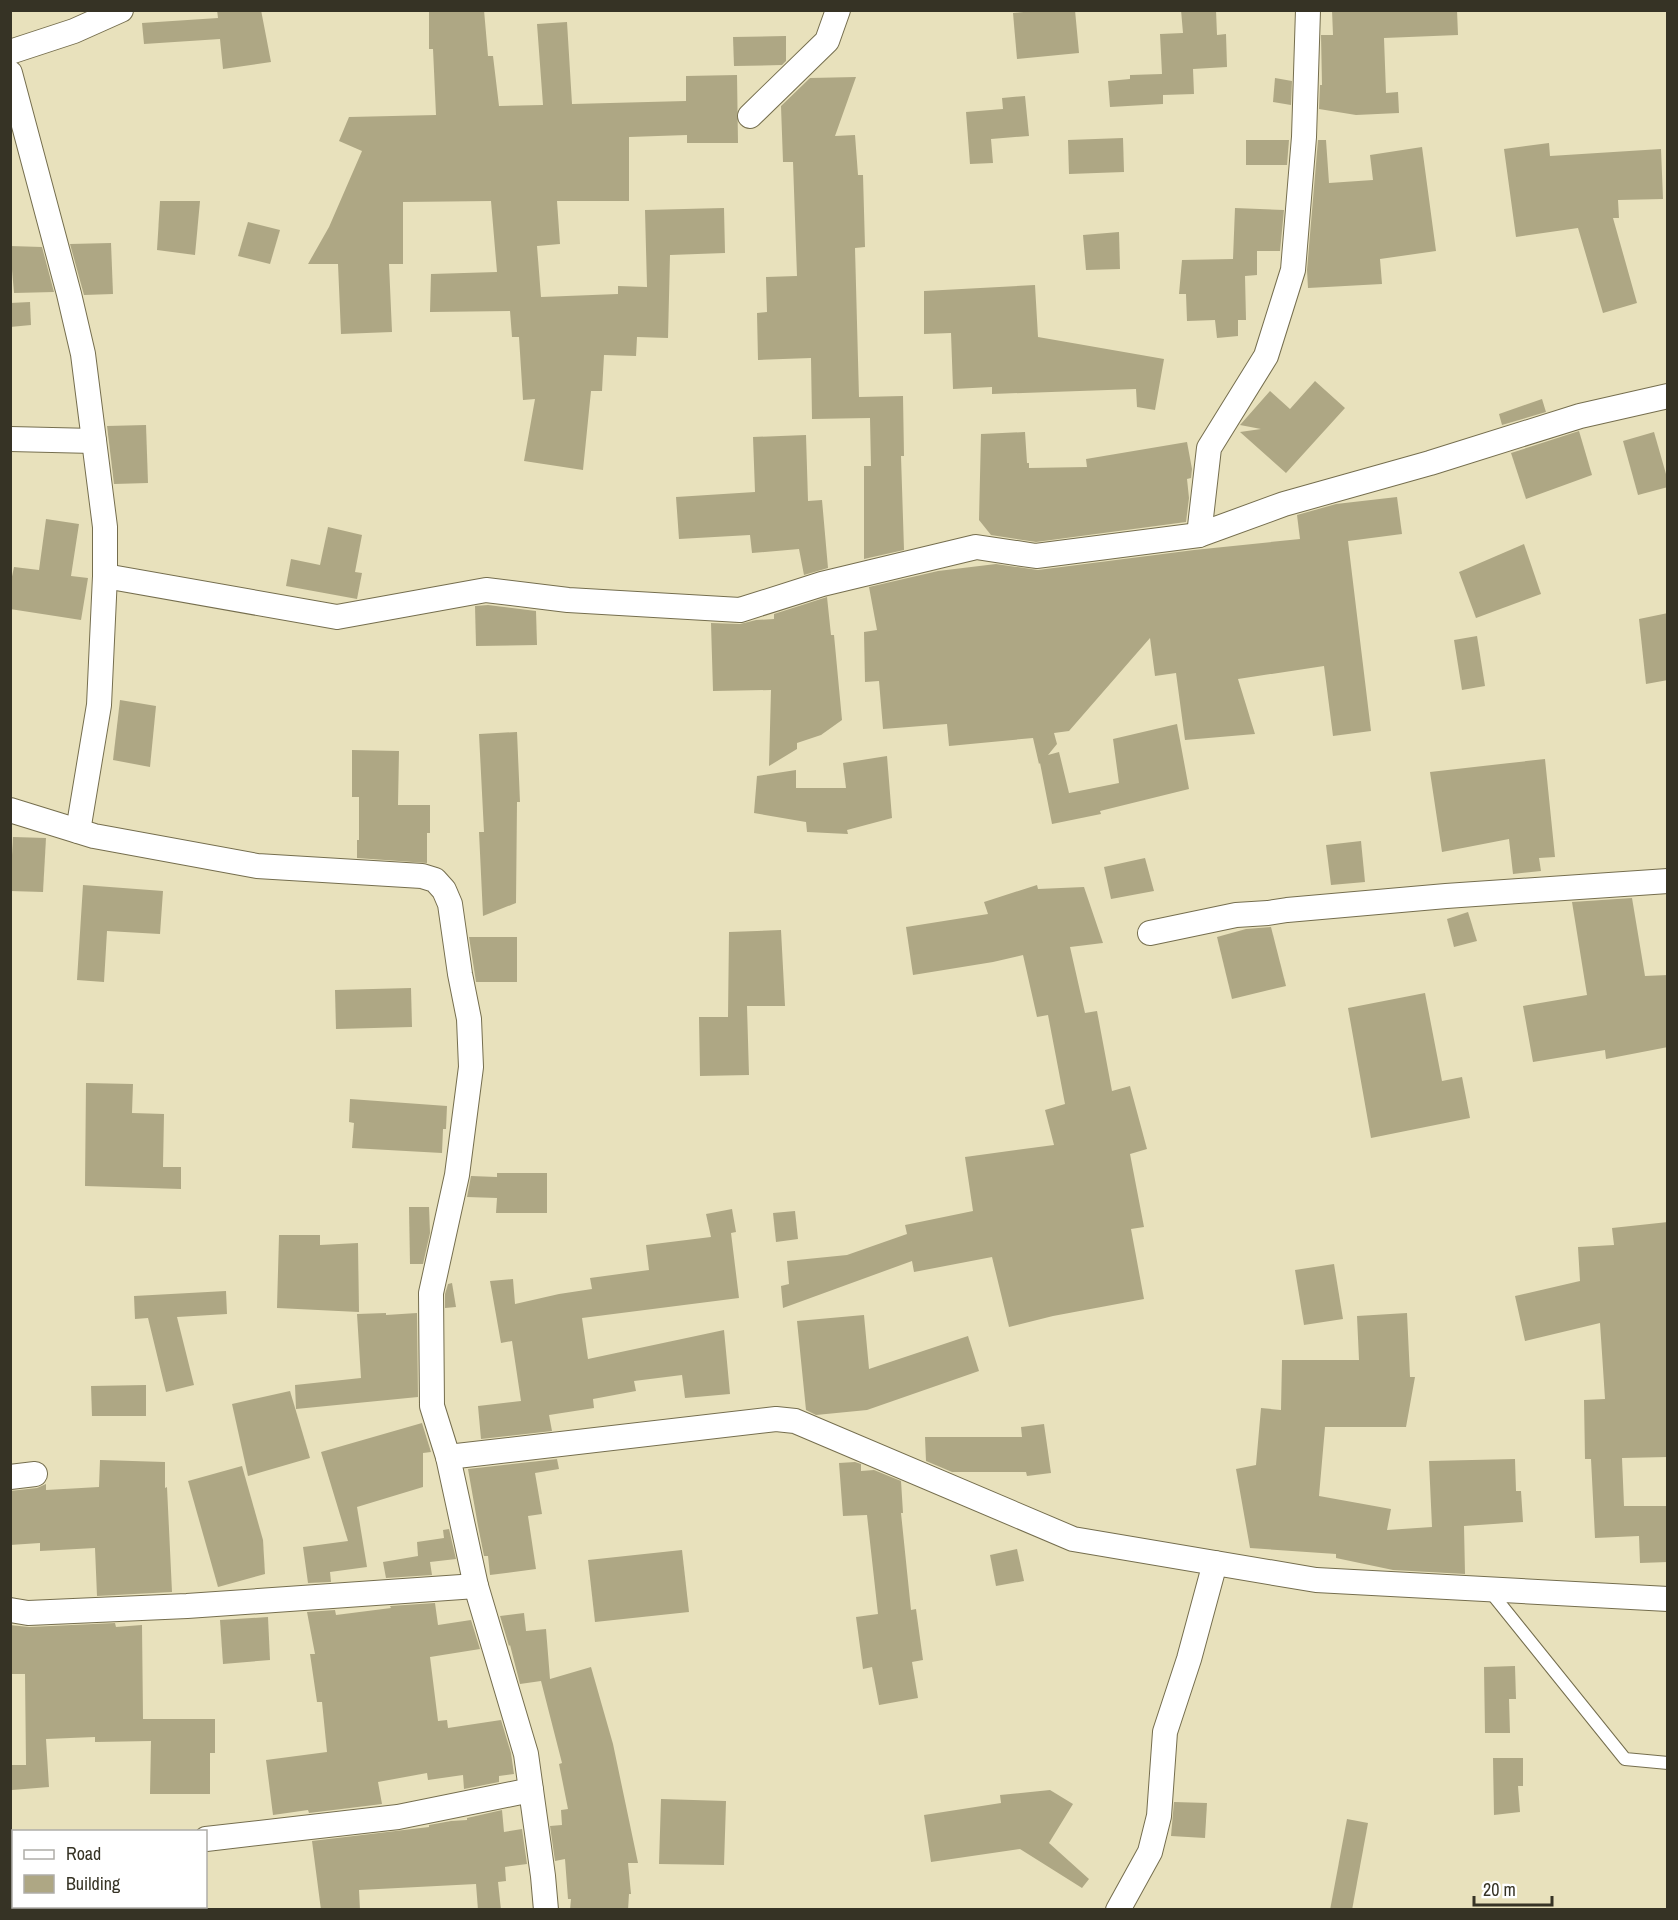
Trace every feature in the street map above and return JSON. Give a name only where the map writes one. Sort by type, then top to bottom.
[{"type":"street","points":[[10,52],[74,31],[121,10]]},
{"type":"street","points":[[750,116],[826,41],[838,10]]},
{"type":"street","points":[[1199,535],[1209,448],[1266,356],[1293,270],[1304,137],[1308,10]]},
{"type":"street","points":[[10,73],[83,354],[105,527],[99,705],[78,831]]},
{"type":"street","points":[[105,576],[337,617],[486,590],[568,600],[740,610],[822,584],[976,547],[1036,556],[1199,535],[1284,504],[1430,463],[1580,416],[1668,396]]},
{"type":"street","points":[[10,439],[94,441]]},
{"type":"street","points":[[10,810],[94,836],[258,866],[422,876],[435,880],[444,890],[450,904],[469,1019],[471,1067],[457,1175],[431,1293],[432,1406],[448,1457],[476,1586],[526,1754],[546,1910]]},
{"type":"street","points":[[1150,933],[1248,914],[1268,914],[1287,910],[1457,895],[1668,881]]},
{"type":"street","points":[[448,1457],[776,1419],[795,1421],[1073,1539],[1316,1580],[1668,1599]]},
{"type":"street","points":[[10,1477],[35,1474]]},
{"type":"street","points":[[1118,1910],[1150,1852],[1159,1816],[1165,1732],[1189,1659],[1215,1563]]},
{"type":"street","points":[[10,1610],[28,1613],[187,1606],[476,1586]]},
{"type":"street","points":[[207,1839],[398,1817],[531,1790]]},
{"type":"lane","points":[[1489,1590],[1625,1759],[1668,1763]]},
{"type":"building","points":[[217,10],[261,10],[271,62],[223,69],[220,39],[144,44],[142,23],[218,18]]},
{"type":"building","points":[[429,10],[484,10],[488,56],[493,56],[499,106],[543,105],[537,24],[567,22],[572,104],[686,101],[686,76],[737,75],[738,143],[687,143],[687,135],[629,137],[629,201],[557,201],[560,244],[537,246],[541,297],[618,294],[618,286],[647,287],[645,210],[724,208],[725,253],[670,255],[668,338],[637,337],[636,356],[604,355],[602,391],[591,391],[583,470],[524,461],[535,399],[523,400],[519,337],[512,337],[510,311],[430,312],[431,274],[497,272],[491,201],[403,202],[403,264],[389,264],[392,332],[341,334],[338,264],[308,264],[329,227],[362,151],[339,141],[349,117],[436,115],[433,49],[429,49]]},
{"type":"building","points":[[1075,10],[1079,53],[1017,59],[1013,13]]},
{"type":"building","points":[[1181,10],[1216,10],[1217,35],[1226,34],[1227,67],[1193,69],[1194,94],[1163,95],[1163,104],[1110,107],[1108,81],[1130,79],[1130,75],[1162,74],[1160,34],[1183,33]]},
{"type":"building","points":[[1332,10],[1457,10],[1458,35],[1384,38],[1386,93],[1398,92],[1399,113],[1356,115],[1319,109],[1320,85],[1322,85],[1321,35],[1333,35]]},
{"type":"building","points":[[786,36],[786,61],[782,65],[734,66],[733,37]]},
{"type":"building","points":[[856,77],[835,136],[855,135],[858,175],[863,175],[865,247],[855,248],[859,397],[903,396],[904,456],[901,456],[904,550],[864,559],[864,466],[871,466],[870,418],[812,419],[811,358],[758,360],[757,313],[767,312],[766,277],[797,276],[793,162],[783,162],[781,106],[810,78]]},
{"type":"building","points":[[1275,78],[1292,81],[1291,105],[1273,102]]},
{"type":"building","points":[[1025,96],[1029,136],[991,139],[993,163],[970,164],[966,112],[1003,109],[1002,98]]},
{"type":"building","points":[[1123,138],[1124,172],[1069,174],[1068,140]]},
{"type":"building","points":[[1246,140],[1289,140],[1287,165],[1246,165]]},
{"type":"building","points":[[1318,140],[1326,140],[1329,183],[1373,180],[1370,155],[1422,147],[1436,251],[1380,259],[1382,284],[1308,288],[1307,270]]},
{"type":"building","points":[[1549,143],[1550,156],[1661,149],[1663,199],[1618,200],[1619,218],[1613,218],[1637,303],[1603,313],[1578,228],[1516,237],[1504,149]]},
{"type":"building","points":[[160,201],[200,201],[195,255],[157,250]]},
{"type":"building","points":[[1235,208],[1284,210],[1280,251],[1257,251],[1257,275],[1245,276],[1246,320],[1238,320],[1238,336],[1217,338],[1215,320],[1187,321],[1186,294],[1179,294],[1182,260],[1233,259]]},
{"type":"building","points":[[248,222],[280,230],[270,264],[238,256]]},
{"type":"building","points":[[1119,232],[1120,269],[1086,270],[1083,235]]},
{"type":"building","points":[[111,243],[113,294],[84,295],[70,244]]},
{"type":"building","points":[[10,246],[42,247],[54,292],[14,293]]},
{"type":"building","points":[[1035,285],[1038,337],[1164,359],[1155,410],[1137,407],[1136,389],[992,394],[992,387],[953,389],[951,333],[924,334],[924,291]]},
{"type":"building","points":[[30,302],[31,325],[10,327],[10,303]]},
{"type":"building","points":[[1315,381],[1345,408],[1286,473],[1240,432],[1261,429],[1240,425],[1270,391],[1290,409]]},
{"type":"building","points":[[1542,399],[1546,412],[1502,425],[1499,414]]},
{"type":"building","points":[[146,425],[148,483],[114,484],[107,426]]},
{"type":"building","points":[[1579,431],[1592,475],[1526,499],[1511,453]]},
{"type":"building","points":[[1025,432],[1029,468],[1087,467],[1086,459],[1187,442],[1192,469],[1191,478],[1187,479],[1189,498],[1186,522],[1036,542],[991,535],[979,520],[981,434]]},
{"type":"building","points":[[1654,432],[1668,487],[1638,495],[1623,441]]},
{"type":"building","points":[[806,435],[808,501],[822,500],[828,568],[804,575],[799,549],[752,553],[750,535],[679,539],[676,497],[755,492],[753,437]]},
{"type":"building","points":[[1397,497],[1402,534],[1348,541],[1371,731],[1333,736],[1324,666],[1238,679],[1255,734],[1185,740],[1176,673],[1155,676],[1150,638],[1069,731],[1054,733],[1057,744],[1048,755],[1059,752],[1069,793],[1119,783],[1113,739],[1177,724],[1189,789],[1100,811],[1101,814],[1052,824],[1033,738],[949,746],[947,724],[883,729],[879,681],[865,682],[864,632],[877,630],[869,587],[938,571],[996,564],[1038,570],[1300,539],[1297,515],[1336,504]]},
{"type":"building","points":[[46,519],[79,524],[71,576],[88,578],[81,620],[10,609],[10,586],[14,567],[39,570]]},
{"type":"building","points":[[328,527],[362,535],[355,572],[362,573],[357,599],[286,586],[291,559],[320,565]]},
{"type":"building","points":[[1524,544],[1541,594],[1476,618],[1459,572]]},
{"type":"building","points":[[827,597],[831,635],[834,635],[842,720],[821,735],[797,743],[797,749],[769,766],[771,690],[713,691],[711,623],[740,624],[774,619],[774,614]]},
{"type":"building","points":[[488,605],[536,611],[537,645],[476,646],[475,606]]},
{"type":"building","points":[[1668,613],[1668,680],[1646,684],[1639,619]]},
{"type":"building","points":[[1477,636],[1485,686],[1462,690],[1454,640]]},
{"type":"building","points":[[120,700],[156,706],[150,767],[113,760]]},
{"type":"building","points":[[517,732],[520,802],[517,802],[516,903],[483,916],[479,832],[484,832],[479,734]]},
{"type":"building","points":[[352,750],[399,751],[398,805],[430,805],[427,863],[357,858],[359,797],[352,797]]},
{"type":"building","points":[[887,756],[892,818],[847,830],[848,834],[807,832],[806,822],[754,813],[757,776],[796,770],[796,788],[846,788],[843,763]]},
{"type":"building","points":[[1545,759],[1555,857],[1539,858],[1541,871],[1513,874],[1509,839],[1442,852],[1430,772]]},
{"type":"building","points":[[13,837],[46,838],[43,892],[10,891]]},
{"type":"building","points":[[1361,841],[1365,882],[1331,885],[1326,845]]},
{"type":"building","points":[[1145,858],[1154,891],[1111,899],[1104,867]]},
{"type":"building","points":[[83,885],[163,891],[160,934],[107,931],[104,982],[77,980]]},
{"type":"building","points":[[1037,885],[1038,889],[1084,887],[1103,943],[1070,947],[1085,1013],[1097,1011],[1112,1091],[1130,1086],[1147,1149],[1130,1154],[1144,1227],[1131,1229],[1144,1299],[1053,1316],[1009,1327],[992,1257],[914,1272],[912,1261],[783,1308],[781,1286],[789,1284],[787,1261],[847,1255],[907,1234],[905,1225],[973,1211],[965,1157],[1054,1145],[1045,1110],[1065,1104],[1048,1015],[1037,1017],[1023,955],[913,975],[906,927],[988,914],[984,902]]},
{"type":"building","points":[[1632,898],[1645,976],[1668,975],[1668,1047],[1606,1059],[1605,1050],[1533,1062],[1523,1006],[1587,995],[1572,902]]},
{"type":"building","points":[[1468,912],[1477,941],[1454,947],[1447,919]]},
{"type":"building","points":[[1271,927],[1286,986],[1232,999],[1217,937],[1246,929]]},
{"type":"building","points":[[781,930],[785,1006],[747,1006],[749,1075],[700,1076],[699,1017],[728,1017],[729,932]]},
{"type":"building","points":[[469,937],[517,937],[517,982],[476,982]]},
{"type":"building","points":[[411,988],[412,1027],[336,1029],[335,990]]},
{"type":"building","points":[[1425,993],[1442,1081],[1462,1077],[1470,1118],[1371,1138],[1348,1008]]},
{"type":"building","points":[[86,1083],[133,1084],[132,1113],[164,1114],[163,1167],[181,1167],[181,1189],[85,1186]]},
{"type":"building","points":[[350,1099],[447,1106],[442,1153],[352,1148],[354,1123],[349,1122]]},
{"type":"building","points":[[497,1173],[547,1173],[547,1213],[496,1213],[497,1198],[467,1197],[471,1176],[497,1177]]},
{"type":"building","points":[[409,1207],[429,1207],[430,1233],[423,1264],[410,1264]]},
{"type":"building","points":[[732,1209],[736,1232],[731,1233],[739,1298],[582,1318],[588,1359],[724,1330],[730,1394],[685,1398],[682,1375],[634,1381],[636,1391],[593,1399],[594,1408],[549,1415],[552,1431],[481,1439],[478,1406],[521,1401],[512,1341],[501,1343],[490,1281],[513,1279],[515,1304],[592,1289],[590,1278],[649,1270],[646,1245],[711,1237],[706,1214]]},
{"type":"building","points":[[795,1211],[798,1239],[776,1242],[773,1213]]},
{"type":"building","points":[[1668,1222],[1668,1457],[1622,1458],[1624,1506],[1668,1506],[1668,1562],[1640,1563],[1639,1536],[1595,1538],[1591,1459],[1585,1459],[1584,1400],[1605,1399],[1600,1323],[1525,1341],[1515,1296],[1580,1281],[1578,1247],[1614,1245],[1612,1228]]},
{"type":"building","points":[[279,1235],[320,1235],[320,1245],[358,1243],[359,1312],[277,1308]]},
{"type":"building","points":[[1334,1264],[1343,1319],[1304,1325],[1295,1270]]},
{"type":"building","points":[[452,1283],[456,1307],[445,1308],[445,1294],[448,1284]]},
{"type":"building","points":[[226,1291],[227,1314],[177,1317],[194,1385],[166,1392],[148,1318],[135,1319],[134,1296]]},
{"type":"building","points":[[386,1313],[386,1315],[417,1313],[418,1397],[296,1409],[295,1385],[361,1378],[357,1314]]},
{"type":"building","points":[[1407,1313],[1410,1377],[1415,1377],[1406,1427],[1325,1427],[1319,1496],[1391,1509],[1387,1530],[1432,1527],[1429,1461],[1515,1459],[1516,1491],[1521,1491],[1523,1522],[1464,1526],[1465,1574],[1393,1570],[1336,1558],[1336,1554],[1250,1548],[1236,1469],[1256,1465],[1261,1408],[1281,1410],[1282,1360],[1359,1360],[1357,1316]]},
{"type":"building","points":[[864,1315],[869,1369],[968,1336],[979,1371],[867,1410],[816,1415],[806,1410],[797,1321]]},
{"type":"building","points":[[146,1385],[146,1416],[92,1416],[91,1386]]},
{"type":"building","points":[[290,1391],[310,1458],[248,1476],[232,1404]]},
{"type":"building","points":[[422,1423],[431,1452],[423,1453],[423,1487],[357,1507],[367,1567],[330,1572],[331,1582],[308,1583],[303,1547],[348,1541],[321,1452]]},
{"type":"building","points":[[1044,1424],[1051,1473],[1027,1476],[1026,1472],[952,1472],[926,1461],[925,1437],[1022,1437],[1021,1427]]},
{"type":"building","points":[[557,1459],[559,1469],[535,1473],[542,1514],[528,1516],[536,1569],[490,1575],[488,1556],[484,1556],[468,1469]]},
{"type":"building","points":[[100,1460],[165,1462],[172,1592],[97,1596],[95,1548],[40,1551],[40,1543],[10,1545],[10,1491],[37,1488],[46,1484],[46,1490],[99,1487]]},
{"type":"building","points":[[839,1463],[861,1464],[861,1471],[874,1470],[901,1481],[903,1513],[901,1513],[911,1610],[916,1609],[923,1660],[912,1662],[918,1698],[879,1705],[872,1667],[863,1669],[856,1617],[878,1614],[867,1515],[843,1516]]},
{"type":"building","points":[[242,1466],[263,1540],[265,1574],[218,1587],[188,1481]]},
{"type":"building","points":[[449,1529],[456,1559],[430,1562],[432,1575],[386,1578],[383,1562],[418,1556],[417,1542],[444,1538],[443,1530]]},
{"type":"building","points":[[1017,1549],[1024,1581],[996,1586],[990,1555]]},
{"type":"building","points":[[682,1550],[689,1612],[595,1622],[588,1560]]},
{"type":"building","points":[[435,1603],[438,1625],[471,1620],[480,1649],[430,1657],[438,1721],[447,1720],[448,1728],[501,1720],[511,1753],[514,1774],[499,1776],[499,1782],[464,1789],[463,1775],[428,1780],[427,1773],[378,1782],[382,1804],[273,1815],[266,1760],[327,1752],[322,1702],[317,1702],[310,1654],[315,1654],[307,1612],[335,1610],[336,1615],[391,1608],[390,1606]]},
{"type":"building","points":[[524,1613],[526,1631],[546,1629],[550,1679],[591,1667],[613,1744],[638,1863],[628,1863],[631,1894],[629,1894],[628,1910],[570,1910],[571,1899],[568,1899],[565,1859],[555,1861],[550,1826],[562,1825],[561,1810],[568,1809],[559,1764],[562,1763],[541,1681],[520,1684],[500,1616]]},
{"type":"building","points":[[268,1617],[270,1660],[223,1664],[220,1620]]},
{"type":"building","points":[[115,1623],[116,1627],[142,1625],[143,1719],[215,1719],[215,1753],[210,1753],[210,1794],[150,1794],[151,1741],[95,1742],[95,1737],[46,1739],[49,1787],[12,1790],[11,1765],[26,1765],[25,1674],[12,1674],[10,1625],[29,1627]]},
{"type":"building","points":[[1515,1666],[1516,1699],[1509,1699],[1510,1733],[1485,1733],[1484,1667]]},
{"type":"building","points":[[1493,1758],[1523,1758],[1523,1786],[1518,1786],[1520,1812],[1494,1815]]},
{"type":"building","points":[[1050,1790],[1073,1804],[1049,1843],[1089,1879],[1082,1888],[1020,1849],[931,1862],[924,1815],[1001,1803],[1000,1795]]},
{"type":"building","points":[[661,1799],[726,1801],[724,1865],[659,1864]]},
{"type":"building","points":[[1174,1802],[1207,1803],[1205,1838],[1171,1836]]},
{"type":"building","points":[[502,1810],[504,1832],[522,1829],[527,1864],[505,1867],[506,1881],[498,1882],[501,1910],[478,1910],[476,1884],[359,1890],[360,1910],[321,1910],[312,1841],[429,1827],[429,1825],[467,1820],[467,1818]]},
{"type":"building","points":[[1347,1819],[1368,1823],[1352,1910],[1330,1910]]}]
